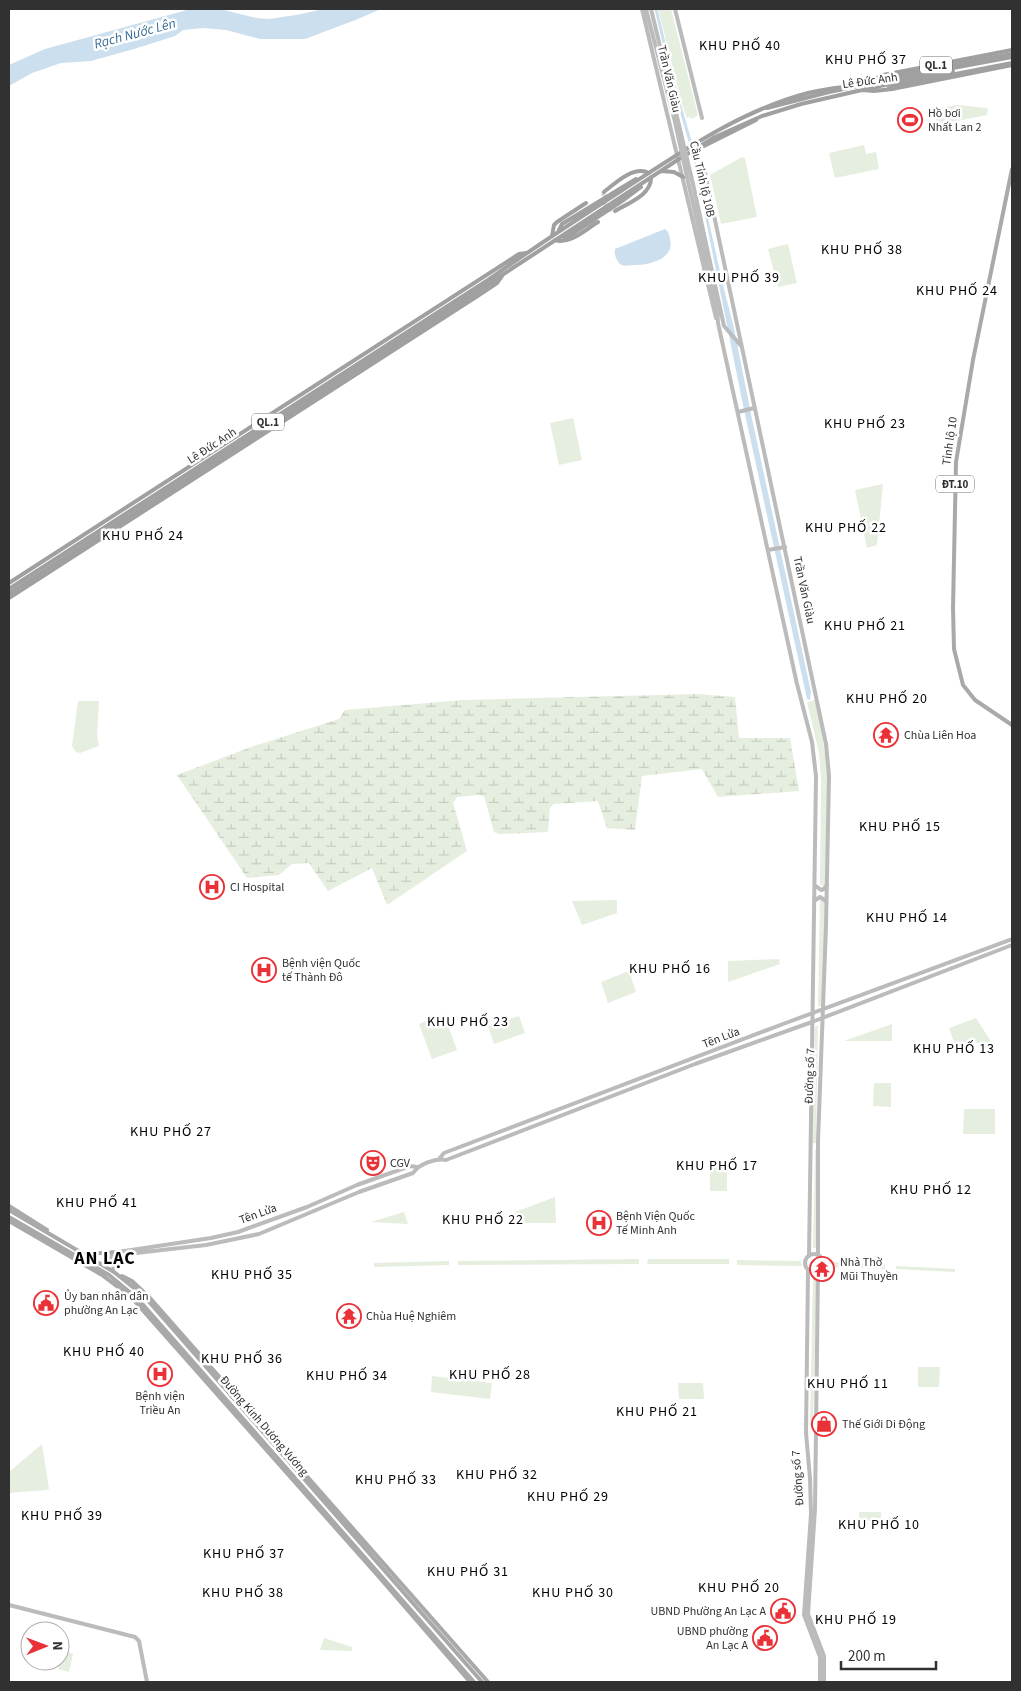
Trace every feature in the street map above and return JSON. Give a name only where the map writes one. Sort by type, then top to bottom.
[{"type":"highway","name":"Lê Đức Anh","points":[[9,589],[472,290],[558,232],[562,224],[630,182],[692,149],[736,131],[762,116],[813,100],[861,88],[883,75],[1010,50]]},
{"type":"highway","points":[[1010,50],[1012,62]]},
{"type":"highway","points":[[978,57],[982,62],[981,71]]},
{"type":"highway","name":"Lê Đức Anh","points":[[692,149],[721,128],[760,110],[852,87],[879,91],[981,71],[1012,62]]},
{"type":"highway","name":"QL.1","points":[[861,88],[872,83],[1012,62]]},
{"type":"highway","name":"QL.1","points":[[861,88],[877,87],[888,82],[1012,62]]},
{"type":"highway","name":"Lê Đức Anh","points":[[214,464],[555,240],[568,236],[625,199],[677,157]]},
{"type":"highway","points":[[604,192],[635,171],[643,170],[649,173]]},
{"type":"highway","points":[[661,171],[674,172],[683,177]]},
{"type":"highway","points":[[615,211],[647,192],[651,185],[651,177]]},
{"type":"highway","points":[[552,236],[556,222],[586,203]]},
{"type":"highway","points":[[555,240],[560,242],[568,241],[598,222]]},
{"type":"highway","name":"Lê Đức Anh","points":[[9,583],[519,254],[526,253]]},
{"type":"highway","name":"Lê Đức Anh","points":[[9,596],[497,283],[503,274]]},
{"type":"highway","points":[[490,283],[497,283]]},
{"type":"main road","name":"Trần Văn Giàu","points":[[642,9],[683,177],[712,308],[718,322],[797,684],[815,756],[812,1022]]},
{"type":"main road","name":"Cầu Tỉnh lộ 10B","points":[[646,9],[716,300],[718,322]]},
{"type":"main road","name":"Cầu Tỉnh lộ 10B","points":[[651,9],[689,166],[724,326],[743,348]]},
{"type":"main road","points":[[675,9],[702,118]]},
{"type":"main road","name":"Tỉnh lộ 10","points":[[1012,168],[956,462],[952,608],[954,649],[963,685],[975,700],[1012,725]]},
{"type":"main road","name":"Trần Văn Giàu","points":[[705,173],[826,744],[829,776],[822,1017]]},
{"type":"main road","points":[[738,412],[754,408]]},
{"type":"main road","points":[[769,550],[783,547]]},
{"type":"main road","points":[[815,884],[821,890],[826,888],[827,885]]},
{"type":"main road","points":[[814,902],[820,897],[826,901]]},
{"type":"main road","name":"Tên Lửa","points":[[440,1159],[444,1154],[1012,939]]},
{"type":"main road","name":"Tên Lửa","points":[[118,1252],[238,1232],[410,1166],[417,1167],[440,1159],[446,1160],[1012,945]]},
{"type":"main road","points":[[990,948],[992,953]]},
{"type":"main road","points":[[812,1000],[815,1003],[820,1003],[823,999]]},
{"type":"main road","name":"Đường số 7","points":[[818,1256],[818,1141],[822,1017]]},
{"type":"main road","name":"Đường số 7","points":[[809,1256],[812,1022]]},
{"type":"main road","points":[[812,1034],[816,1029],[821,1032]]},
{"type":"main road","name":"Tên Lửa","points":[[112,1270],[119,1259],[127,1254],[206,1245],[259,1234],[359,1192],[412,1173],[417,1167]]},
{"type":"main road","name":"Đường Kinh Dương Vương","points":[[9,1206],[47,1229],[49,1234]]},
{"type":"main road","name":"Đường Kinh Dương Vương","points":[[9,1210],[106,1266],[144,1296],[237,1400],[293,1477],[391,1588],[403,1596],[459,1650],[488,1682]]},
{"type":"main road","name":"Đường Kinh Dương Vương","points":[[9,1217],[54,1245]]},
{"type":"main road","name":"Đường Kinh Dương Vương","points":[[9,1221],[62,1249],[108,1277],[131,1297],[236,1412],[302,1474],[353,1531],[470,1682]]},
{"type":"main road","points":[[54,1245],[56,1238]]},
{"type":"main road","points":[[62,1249],[65,1243]]},
{"type":"main road","points":[[85,1254],[118,1252]]},
{"type":"main road","points":[[103,1274],[112,1255],[118,1252]]},
{"type":"main road","points":[[814,1254],[818,1256],[822,1263],[821,1267],[818,1271],[811,1272],[805,1263],[809,1256],[814,1254]]},
{"type":"main road","points":[[108,1277],[112,1270]]},
{"type":"main road","name":"Đường số 7","points":[[808,1270],[806,1433],[811,1514],[804,1615],[820,1657],[820,1682]]},
{"type":"main road","name":"Đường số 7","points":[[818,1271],[815,1509],[808,1614],[824,1656],[824,1682]]},
{"type":"main road","points":[[173,1341],[180,1335]]},
{"type":"main road","points":[[293,1477],[302,1474]]},
{"type":"main road","name":"Đường Kinh Dương Vương","points":[[403,1596],[482,1682]]},
{"type":"main road","name":"Đường Kinh Dương Vương","points":[[403,1596],[474,1682]]},
{"type":"main road","points":[[9,1605],[135,1637],[139,1641],[148,1682]]},
{"type":"main road","points":[[457,1654],[459,1650]]},
{"type":"green space","points":[[658,9],[671,9],[698,115],[692,119],[690,117],[687,118],[682,104]]},
{"type":"green space","points":[[957,105],[988,108],[987,115],[937,125],[934,109]]},
{"type":"green space","points":[[864,145],[866,154],[876,152],[879,169],[835,178],[829,153]]},
{"type":"green space","points":[[742,157],[745,158],[757,217],[721,224],[710,175]]},
{"type":"green space","points":[[788,244],[797,283],[778,287],[768,249]]},
{"type":"green space","points":[[573,418],[582,460],[559,465],[550,423]]},
{"type":"green space","points":[[883,484],[877,545],[867,548],[855,490]]},
{"type":"green space","points":[[699,694],[735,697],[739,738],[790,738],[799,791],[718,797],[702,769],[642,776],[635,830],[607,828],[598,801],[554,804],[550,808],[548,832],[499,834],[494,832],[484,796],[457,797],[453,803],[467,851],[387,905],[372,868],[328,891],[309,863],[292,864],[279,875],[247,878],[177,775],[251,747],[339,719],[345,710],[463,700]]},
{"type":"green space","points":[[815,700],[828,778],[825,886],[820,885],[821,781],[819,753],[807,702]]},
{"type":"green space","points":[[78,701],[99,701],[97,735],[99,746],[80,753],[76,752],[72,746]]},
{"type":"green space","points":[[825,897],[823,1005],[818,1007],[820,898]]},
{"type":"green space","points":[[617,900],[617,913],[582,925],[572,901]]},
{"type":"green space","points":[[779,959],[780,964],[728,982],[728,961]]},
{"type":"green space","points":[[629,971],[636,992],[608,1003],[601,982]]},
{"type":"green space","points":[[444,1014],[457,1050],[432,1059],[419,1024]]},
{"type":"green space","points":[[519,1016],[525,1033],[494,1044],[488,1026]]},
{"type":"green space","points":[[976,1018],[992,1043],[954,1042],[949,1028]]},
{"type":"green space","points":[[892,1024],[892,1041],[844,1041]]},
{"type":"green space","points":[[818,1025],[816,1143],[812,1143],[815,1027]]},
{"type":"green space","points":[[874,1083],[891,1083],[891,1107],[873,1106]]},
{"type":"green space","points":[[964,1109],[995,1109],[995,1134],[963,1134]]},
{"type":"green space","points":[[815,1150],[818,1150],[817,1248],[813,1248]]},
{"type":"green space","points":[[727,1164],[727,1191],[710,1191],[710,1165]]},
{"type":"green space","points":[[555,1197],[556,1223],[520,1223],[515,1212]]},
{"type":"green space","points":[[404,1212],[408,1224],[371,1222]]},
{"type":"green space","points":[[639,1259],[639,1264],[458,1265],[458,1261]]},
{"type":"green space","points":[[648,1259],[729,1259],[729,1264],[647,1264]]},
{"type":"green space","points":[[737,1260],[801,1261],[802,1266],[737,1265]]},
{"type":"green space","points":[[449,1261],[449,1265],[374,1267],[374,1263]]},
{"type":"green space","points":[[827,1262],[885,1264],[885,1269],[827,1267]]},
{"type":"green space","points":[[896,1266],[955,1269],[955,1272],[896,1269]]},
{"type":"green space","points":[[813,1274],[817,1274],[813,1425],[810,1425]]},
{"type":"green space","points":[[918,1367],[940,1367],[939,1387],[918,1387]]},
{"type":"green space","points":[[432,1376],[492,1383],[490,1399],[431,1392]]},
{"type":"green space","points":[[678,1383],[703,1383],[704,1399],[679,1399]]},
{"type":"green space","points":[[42,1444],[49,1489],[9,1493],[9,1472]]},
{"type":"green space","points":[[859,1512],[881,1512],[881,1521],[859,1521]]},
{"type":"green space","points":[[324,1638],[352,1647],[352,1651],[320,1650]]},
{"type":"green space","points":[[70,1653],[73,1654],[70,1668]]},
{"type":"water","name":"Rạch Nước Lên","points":[[324,9],[381,9],[305,39],[260,39],[226,30],[203,28],[183,30],[175,36],[91,61],[61,63],[32,73],[9,86],[9,65],[45,49],[187,10],[224,10],[268,19]]},
{"type":"water","points":[[694,155],[734,328],[811,692],[810,700],[807,699],[743,405]]},
{"type":"water","points":[[665,229],[669,234],[671,246],[669,252],[660,260],[648,264],[627,266],[621,265],[617,261],[615,249]]},
{"type":"waterway","points":[[656,9],[675,89],[694,155]]},
{"type":"tunnel","points":[[604,192],[605,204],[609,209],[615,211]]},
{"type":"place","name":"Hồ bơi Nhất Lan 2","points":[[910,120]]},
{"type":"place","name":"Chùa Liên Hoa","points":[[886,735]]},
{"type":"place","name":"CI Hospital","points":[[212,887]]},
{"type":"place","name":"Bệnh viện Quốc tế Thành Đô","points":[[264,970]]},
{"type":"place","name":"CGV","points":[[373,1163]]},
{"type":"place","name":"Bệnh Viện Quốc Tế Minh Anh","points":[[599,1223]]},
{"type":"place","name":"Nhà Thờ Mũi Thuyền","points":[[822,1269]]},
{"type":"place","name":"Ủy ban nhân dân phường An Lạc","points":[[46,1303]]},
{"type":"place","name":"Chùa Huệ Nghiêm","points":[[349,1316]]},
{"type":"place","name":"Bệnh viện Triều An","points":[[160,1374]]},
{"type":"place","name":"Thế Giới Di Động","points":[[824,1424]]},
{"type":"place","name":"UBND Phường An Lạc A","points":[[783,1611]]},
{"type":"place","name":"UBND phường An Lạc A","points":[[765,1638]]},
{"type":"district","name":"KHU PHỐ 40","points":[[740,46]]},
{"type":"district","name":"KHU PHỐ 37","points":[[866,60]]},
{"type":"district","name":"KHU PHỐ 38","points":[[862,250]]},
{"type":"district","name":"KHU PHỐ 39","points":[[739,278]]},
{"type":"district","name":"KHU PHỐ 24","points":[[957,291]]},
{"type":"district","name":"KHU PHỐ 23","points":[[865,424]]},
{"type":"district","name":"KHU PHỐ 22","points":[[846,528]]},
{"type":"district","name":"KHU PHỐ 24","points":[[143,536]]},
{"type":"district","name":"KHU PHỐ 21","points":[[865,626]]},
{"type":"district","name":"KHU PHỐ 20","points":[[887,699]]},
{"type":"district","name":"KHU PHỐ 15","points":[[900,827]]},
{"type":"district","name":"KHU PHỐ 14","points":[[907,918]]},
{"type":"district","name":"KHU PHỐ 16","points":[[670,969]]},
{"type":"district","name":"KHU PHỐ 23","points":[[468,1022]]},
{"type":"district","name":"KHU PHỐ 13","points":[[954,1049]]},
{"type":"district","name":"KHU PHỐ 27","points":[[171,1132]]},
{"type":"district","name":"KHU PHỐ 17","points":[[717,1166]]},
{"type":"district","name":"KHU PHỐ 12","points":[[931,1190]]},
{"type":"district","name":"KHU PHỐ 41","points":[[97,1203]]},
{"type":"district","name":"KHU PHỐ 22","points":[[483,1220]]},
{"type":"district","name":"AN LẠC","points":[[105,1258]]},
{"type":"district","name":"KHU PHỐ 35","points":[[252,1275]]},
{"type":"district","name":"KHU PHỐ 40","points":[[104,1352]]},
{"type":"district","name":"KHU PHỐ 36","points":[[242,1359]]},
{"type":"district","name":"KHU PHỐ 28","points":[[490,1375]]},
{"type":"district","name":"KHU PHỐ 34","points":[[347,1376]]},
{"type":"district","name":"KHU PHỐ 11","points":[[848,1384]]},
{"type":"district","name":"KHU PHỐ 21","points":[[657,1412]]},
{"type":"district","name":"KHU PHỐ 32","points":[[497,1475]]},
{"type":"district","name":"KHU PHỐ 33","points":[[396,1480]]},
{"type":"district","name":"KHU PHỐ 29","points":[[568,1497]]},
{"type":"district","name":"KHU PHỐ 39","points":[[62,1516]]},
{"type":"district","name":"KHU PHỐ 10","points":[[879,1525]]},
{"type":"district","name":"KHU PHỐ 37","points":[[244,1554]]},
{"type":"district","name":"KHU PHỐ 31","points":[[468,1572]]},
{"type":"district","name":"KHU PHỐ 20","points":[[739,1588]]},
{"type":"district","name":"KHU PHỐ 38","points":[[243,1593]]},
{"type":"district","name":"KHU PHỐ 30","points":[[573,1593]]},
{"type":"district","name":"KHU PHỐ 19","points":[[856,1620]]}]
